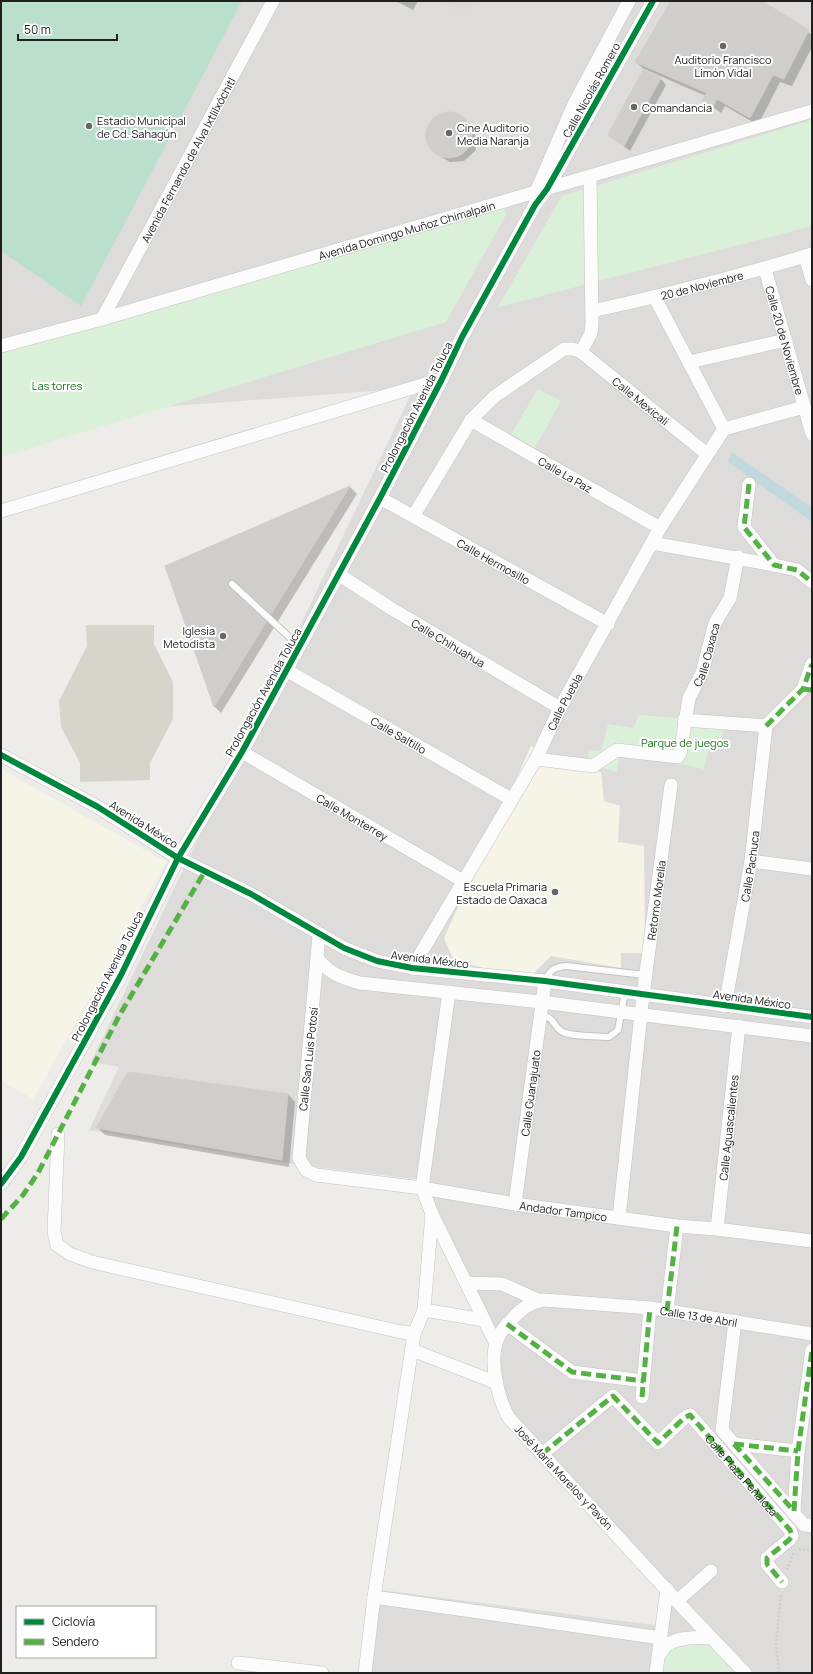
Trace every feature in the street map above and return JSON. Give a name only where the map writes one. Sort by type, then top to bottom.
[{"type":"street","name":"Avenida Fernando de Alva Ixtlilxóchitl","points":[[102,318],[273,1]]},
{"type":"street","name":"Calle Nicolás Romero","points":[[541,190],[574,104],[629,1]]},
{"type":"street","name":"Calle Nicolás Romero","points":[[541,190],[589,112],[653,1]]},
{"type":"street","points":[[574,104],[589,112]]},
{"type":"street","name":"Avenida Domingo Muñoz Chimalpain","points":[[1,346],[590,177],[812,111]]},
{"type":"street","points":[[414,515],[471,420],[495,396],[564,349],[579,349],[591,333],[590,177]]},
{"type":"street","name":"Prolongación Avenida Toluca","points":[[1,1184],[22,1157],[117,982],[178,858],[242,752],[380,498],[442,379],[462,337],[535,205],[541,190]]},
{"type":"street","points":[[808,255],[812,280]]},
{"type":"street","name":"20 de Noviembre","points":[[592,311],[655,298],[765,269],[808,255]]},
{"type":"street","name":"Calle 20 de Noviembre","points":[[765,269],[812,434]]},
{"type":"street","points":[[655,298],[689,362],[716,441],[734,424],[804,407]]},
{"type":"street","points":[[689,362],[786,340]]},
{"type":"street","name":"Calle Mexicali","points":[[579,349],[716,441]]},
{"type":"street","points":[[1,511],[442,379]]},
{"type":"street","name":"Calle La Paz","points":[[471,420],[660,528]]},
{"type":"street","name":"Calle Puebla","points":[[412,968],[536,759],[560,708],[660,528],[716,441]]},
{"type":"street","points":[[749,484],[744,528],[774,565]]},
{"type":"street","name":"Calle Hermosillo","points":[[380,498],[414,515],[608,624]]},
{"type":"street","points":[[652,543],[738,557],[797,570],[812,582]]},
{"type":"street","name":"Calle Oaxaca","points":[[536,759],[593,766],[617,750],[675,757],[680,754],[684,720],[689,698],[702,673],[716,623],[730,598],[738,557]]},
{"type":"street","name":"Calle Chihuahua","points":[[338,574],[392,609],[560,708]]},
{"type":"street","points":[[684,720],[766,726],[807,689],[812,664]]},
{"type":"street","name":"Calle Saltillo","points":[[286,670],[511,799]]},
{"type":"street","name":"Calle Pachuca","points":[[725,1006],[751,861],[766,726]]},
{"type":"street","name":"Calle Monterrey","points":[[242,752],[463,881]]},
{"type":"street","name":"Avenida México","points":[[1,755],[98,807],[178,858],[251,894],[344,948],[378,961],[412,968],[544,981],[812,1017]]},
{"type":"street","name":"Retorno Morelia","points":[[641,1015],[642,995],[671,785]]},
{"type":"street","points":[[751,861],[812,869]]},
{"type":"street","name":"Calle San Luis Potosí","points":[[316,1174],[306,1170],[299,1158],[318,959],[319,934]]},
{"type":"street","points":[[318,959],[326,969],[339,978],[360,983],[449,992],[540,1008],[622,1012],[812,1036]]},
{"type":"street","name":"Calle Guanajuato","points":[[515,1204],[544,981]]},
{"type":"street","points":[[449,992],[422,1188],[432,1214],[496,1344]]},
{"type":"street","points":[[619,1218],[641,1015]]},
{"type":"street","name":"Calle Aguascalientes","points":[[717,1229],[740,1026]]},
{"type":"street","points":[[58,1134],[54,1232],[58,1245],[70,1254],[92,1262],[414,1334]]},
{"type":"street","name":"Andador Tampico","points":[[316,1174],[422,1188],[515,1204],[677,1226],[717,1229],[812,1241]]},
{"type":"street","points":[[365,1673],[374,1597],[414,1334],[424,1310],[432,1214]]},
{"type":"street","points":[[667,1311],[677,1226]]},
{"type":"street","points":[[466,1284],[502,1284],[540,1301]]},
{"type":"street","name":"José María Morelos y Pavón","points":[[586,1302],[531,1302],[507,1324],[496,1344],[495,1372],[502,1406],[509,1418],[745,1673]]},
{"type":"street","name":"Calle 13 de Abril","points":[[586,1302],[650,1308],[812,1334]]},
{"type":"street","points":[[642,1397],[650,1308]]},
{"type":"street","points":[[424,1310],[484,1320]]},
{"type":"street","points":[[735,1321],[722,1430],[808,1526]]},
{"type":"street","points":[[507,1324],[572,1372],[644,1381]]},
{"type":"street","points":[[412,1350],[497,1383]]},
{"type":"street","points":[[794,1511],[798,1451],[812,1350]]},
{"type":"street","name":"Calle Plaza Peñaloza","points":[[542,1454],[613,1396],[658,1443],[684,1418],[690,1415],[790,1530],[792,1536],[767,1558],[766,1564],[782,1582]]},
{"type":"street","points":[[734,1444],[798,1451]]},
{"type":"street","points":[[677,1601],[710,1571]]},
{"type":"street","points":[[656,1673],[667,1589]]},
{"type":"street","points":[[374,1597],[661,1638]]},
{"type":"street","points":[[658,1656],[666,1645],[680,1640],[696,1637],[711,1638]]},
{"type":"street","points":[[238,1664],[322,1673]]},
{"type":"lane","points":[[232,584],[299,646]]},
{"type":"lane","points":[[544,981],[549,972],[553,969],[566,966],[645,975]]},
{"type":"lane","points":[[540,1008],[554,1020],[561,1031],[568,1034],[609,1036],[618,1030],[625,992]]},
{"type":"path","points":[[779,1673],[776,1644],[782,1582],[808,1526]]},
{"type":"path","points":[[796,1549],[812,1550]]},
{"type":"shaded area","points":[[1,1],[812,1],[812,1673],[361,1673],[373,1589],[662,1626],[667,1590],[509,1418],[495,1372],[502,1353],[496,1344],[415,1179],[298,1165],[89,1130],[119,1067],[91,1062],[414,388],[1,419]]},
{"type":"shaded area","points":[[437,1],[477,1],[467,18]]},
{"type":"shaded area","points":[[86,625],[154,625],[154,644],[173,682],[173,719],[150,763],[150,780],[80,782],[80,763],[61,727],[59,701],[87,646]]},
{"type":"shaded area","name":"Escuela Primaria Estado de Oaxaca","points":[[531,746],[579,767],[601,772],[604,801],[620,806],[618,842],[644,846],[645,953],[621,953],[621,968],[551,956],[534,973],[484,968],[454,961],[444,938]]},
{"type":"shaded area","points":[[1,769],[166,862],[33,1099],[1,1081]]},
{"type":"green space","name":"Estadio Municipal de Cd. Sahagún","points":[[1,1],[242,1],[81,306],[1,251]]},
{"type":"green space","points":[[812,120],[812,226],[498,307],[562,196]]},
{"type":"green space","name":"Las torres","points":[[504,203],[506,215],[446,322],[1,457],[1,344]]},
{"type":"green space","points":[[538,389],[561,401],[535,448],[511,434]]},
{"type":"green space","name":"Parque de juegos","points":[[638,715],[682,718],[724,724],[721,744],[709,746],[704,769],[620,752],[617,772],[587,763],[589,750],[601,751],[608,724],[634,728]]},
{"type":"green space","points":[[695,1641],[709,1644],[736,1673],[661,1673],[664,1658],[667,1653],[681,1644]]},
{"type":"water","points":[[732,452],[812,508],[812,522],[728,462]]},
{"type":"building","name":"Auditorio Francisco Limón Vidal","points":[[671,1],[762,1],[809,30],[784,79],[773,75],[750,118],[717,99],[713,107],[702,100],[707,93],[635,62]]},
{"type":"building","name":"Comandancia","points":[[643,70],[661,78],[624,146],[608,135]]},
{"type":"building","name":"Cine Auditorio Media Naranja","points":[[449,112],[462,116],[468,122],[472,135],[468,148],[462,154],[449,158],[436,154],[430,148],[426,135],[430,122],[436,116]]},
{"type":"building","name":"Iglesia Metodista","points":[[350,486],[214,707],[165,566]]},
{"type":"building","points":[[128,1072],[288,1094],[282,1160],[96,1128]]},
{"type":"marked path","points":[[749,484],[744,527],[774,565],[797,570],[812,582]]},
{"type":"marked path","points":[[766,726],[803,689],[812,664]]},
{"type":"marked path","points":[[803,689],[812,690]]},
{"type":"marked path","points":[[1,1219],[23,1195],[38,1173],[119,1016],[205,871]]},
{"type":"marked path","points":[[667,1311],[677,1226]]},
{"type":"marked path","points":[[642,1397],[650,1308]]},
{"type":"marked path","points":[[507,1324],[572,1372],[644,1381]]},
{"type":"marked path","points":[[794,1511],[798,1451],[812,1350]]},
{"type":"marked path","points":[[542,1454],[613,1396],[658,1443],[684,1418],[690,1415],[790,1530],[792,1536],[789,1540],[767,1558],[767,1564],[782,1582]]},
{"type":"marked path","points":[[734,1444],[794,1511]]},
{"type":"marked path","points":[[734,1444],[798,1451]]},
{"type":"cycle path","points":[[1,1184],[21,1157],[121,975],[178,858],[242,752],[380,498],[442,379],[462,337],[535,205],[547,189],[653,1]]},
{"type":"cycle path","points":[[1,755],[98,807],[178,858],[251,894],[344,948],[377,961],[412,968],[545,981],[812,1017]]},
{"type":"place","name":"Auditorio Francisco Limón Vidal","points":[[723,46]]},
{"type":"place","name":"Comandancia","points":[[634,107]]},
{"type":"place","name":"Estadio Municipal de Cd. Sahagún","points":[[89,126]]},
{"type":"place","name":"Cine Auditorio Media Naranja","points":[[449,133]]},
{"type":"place","name":"Iglesia Metodista","points":[[223,636]]},
{"type":"place","name":"Escuela Primaria Estado de Oaxaca","points":[[555,892]]}]
